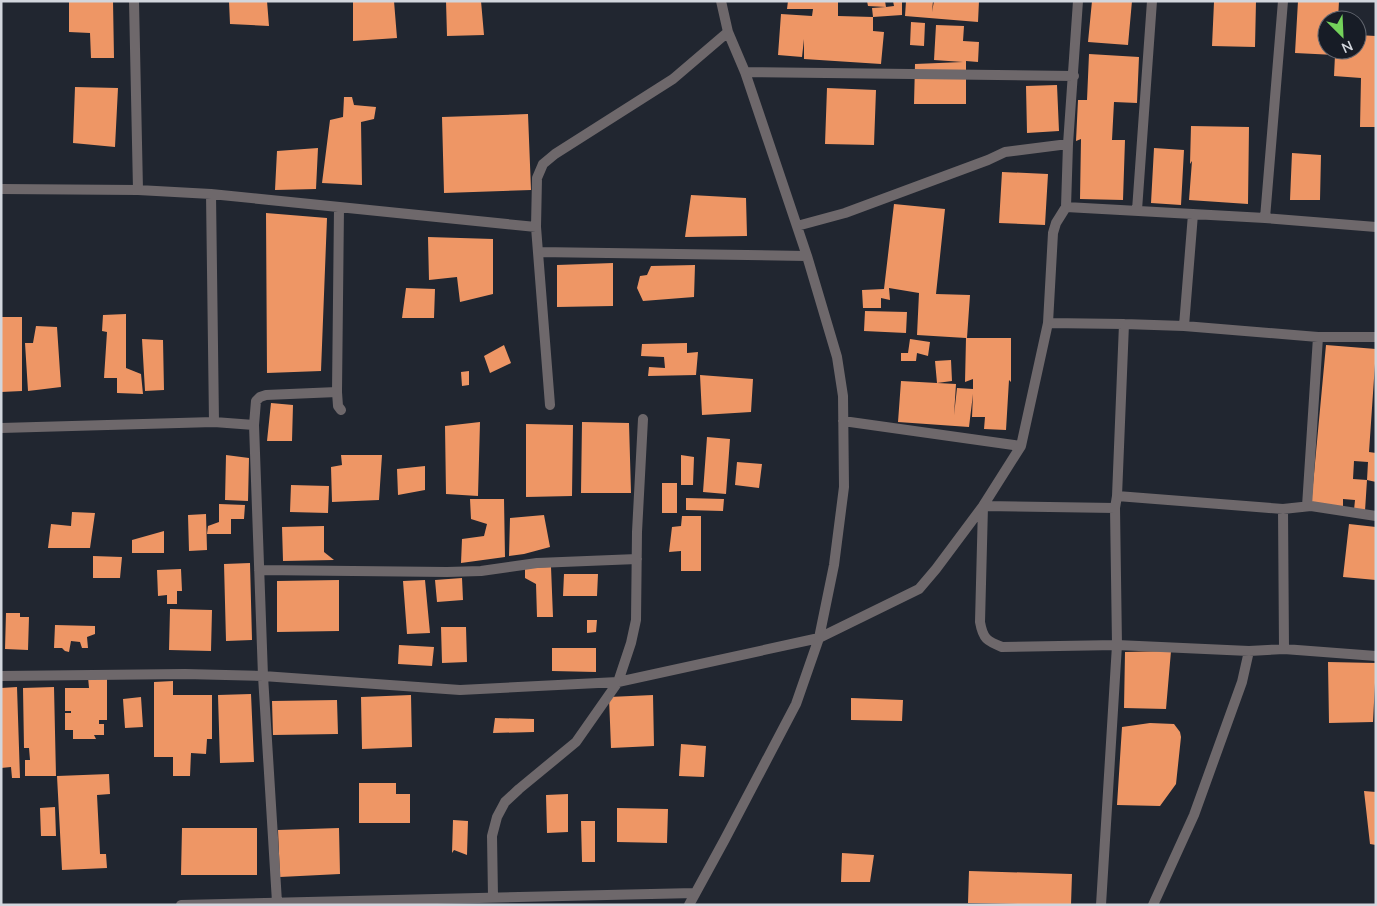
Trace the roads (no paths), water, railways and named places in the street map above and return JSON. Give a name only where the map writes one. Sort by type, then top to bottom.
[{"type":"street","points":[[134,1],[138,190]]},
{"type":"street","points":[[689,905],[796,704],[819,638],[834,565],[844,487],[843,396],[836,357],[807,256],[745,72],[728,32],[721,1]]},
{"type":"street","points":[[1,676],[185,674],[262,676],[460,690],[618,682],[819,638],[920,588],[983,506],[1021,446],[1048,323],[1052,232],[1066,207],[1068,144],[1078,1]]},
{"type":"street","points":[[1137,210],[1152,1]]},
{"type":"street","points":[[1264,218],[1283,1]]},
{"type":"street","points":[[550,405],[536,227],[537,178],[543,164],[555,154],[673,79],[728,32]]},
{"type":"street","points":[[745,72],[1074,76]]},
{"type":"street","points":[[797,226],[845,213],[1005,152],[1068,144]]},
{"type":"street","points":[[1,189],[138,190],[211,194],[536,227]]},
{"type":"street","points":[[211,194],[214,422]]},
{"type":"street","points":[[1066,207],[1376,226]]},
{"type":"street","points":[[339,208],[337,392],[338,406],[341,410]]},
{"type":"street","points":[[1184,326],[1193,214]]},
{"type":"street","points":[[538,252],[807,256]]},
{"type":"street","points":[[1048,323],[1184,326],[1318,338],[1376,337]]},
{"type":"street","points":[[1100,905],[1117,645],[1115,508],[1124,324]]},
{"type":"street","points":[[1311,506],[1307,506],[1318,338]]},
{"type":"street","points":[[277,902],[262,676],[254,425],[256,401],[266,395],[337,392]]},
{"type":"street","points":[[493,897],[492,836],[497,817],[505,802],[576,742],[618,682],[636,620],[637,532],[643,419]]},
{"type":"street","points":[[843,420],[1021,446]]},
{"type":"street","points":[[1,428],[214,422],[254,425]]},
{"type":"street","points":[[1117,496],[1283,509],[1311,506],[1376,516]]},
{"type":"street","points":[[983,506],[1115,508]]},
{"type":"street","points":[[983,506],[980,622],[982,634],[989,642],[1002,648],[1117,645],[1249,651],[1284,649],[1376,656]]},
{"type":"street","points":[[1283,509],[1284,649]]},
{"type":"street","points":[[259,570],[447,572],[481,571],[537,564],[637,559]]},
{"type":"street","points":[[1153,905],[1194,815],[1242,682],[1249,651]]},
{"type":"street","points":[[181,905],[695,893]]}]
